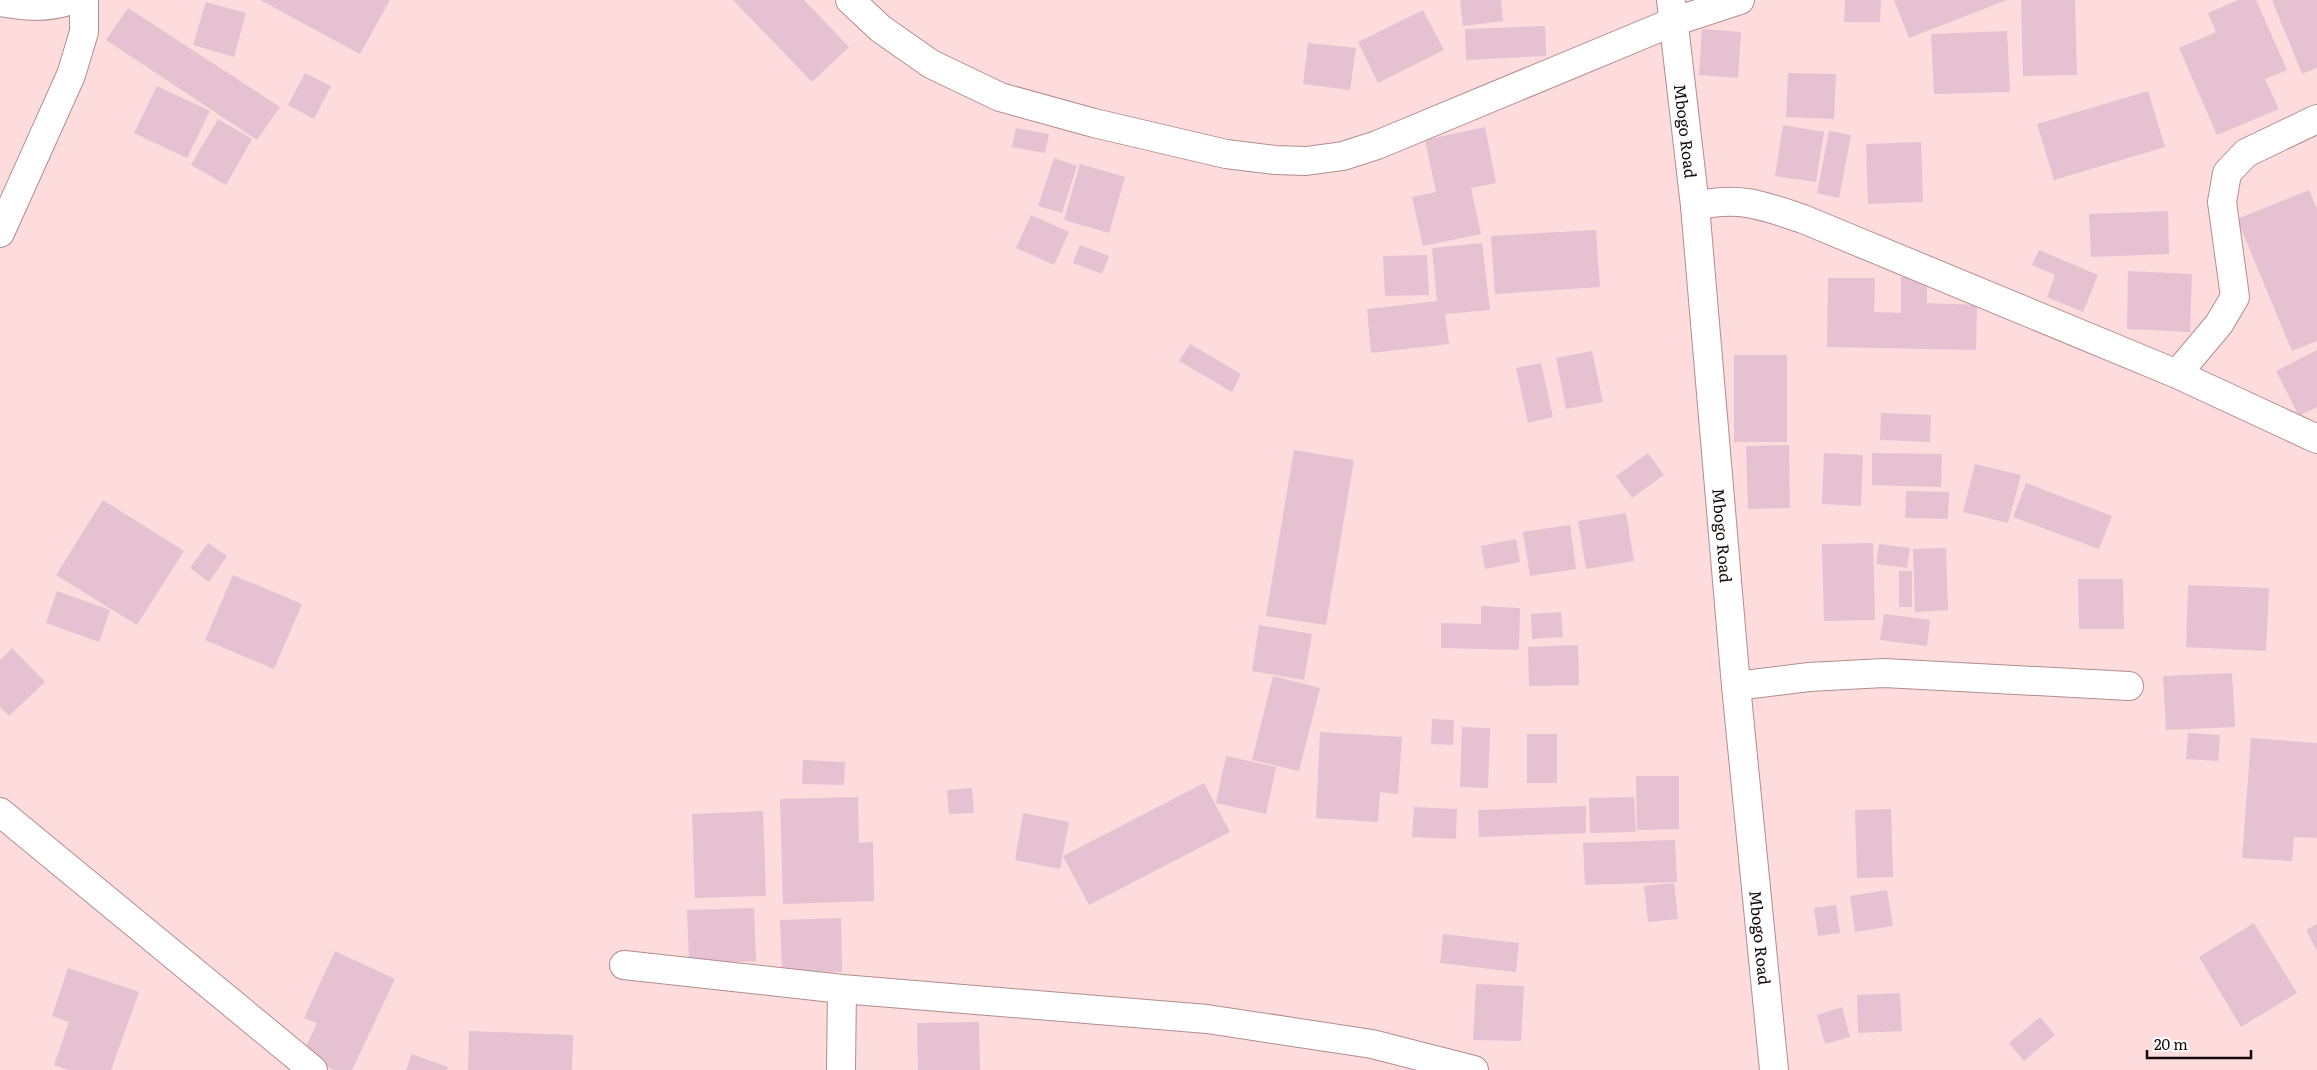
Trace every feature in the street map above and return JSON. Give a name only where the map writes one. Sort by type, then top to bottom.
[{"type":"street","points":[[0,2],[33,8],[60,4],[71,0]]},
{"type":"street","points":[[0,233],[71,75],[84,32],[84,0]]},
{"type":"street","points":[[850,0],[881,29],[931,64],[1000,97],[1094,123],[1226,154],[1306,161],[1343,156],[1377,145],[1672,11],[1740,0]]},
{"type":"street","name":"Mbogo Road","points":[[1672,11],[1695,206],[1736,686],[1774,1070]]},
{"type":"street","points":[[2177,374],[2220,324],[2235,297],[2222,202],[2227,173],[2246,153],[2317,119]]},
{"type":"street","points":[[1695,206],[1714,202],[1744,201],[1768,207],[2177,374],[2317,439]]},
{"type":"street","points":[[1736,686],[1809,677],[1884,673],[2129,686]]},
{"type":"street","points":[[0,812],[313,1070]]},
{"type":"street","points":[[624,965],[842,989],[1207,1019],[1372,1044],[1474,1070]]},
{"type":"street","points":[[841,1070],[842,989]]},
{"type":"building","points":[[260,0],[390,0],[360,54]]},
{"type":"building","points":[[733,0],[804,0],[849,47],[812,82]]},
{"type":"building","points":[[1460,0],[1501,0],[1503,21],[1463,26]]},
{"type":"building","points":[[1845,0],[1881,0],[1880,22],[1844,22]]},
{"type":"building","points":[[1894,0],[2007,0],[1909,38]]},
{"type":"building","points":[[2021,0],[2075,0],[2077,75],[2023,76]]},
{"type":"building","points":[[2238,0],[2256,0],[2287,70],[2265,79],[2279,109],[2217,135],[2179,48],[2216,32],[2208,13]]},
{"type":"building","points":[[2272,0],[2317,0],[2317,68],[2302,74]]},
{"type":"building","points":[[206,2],[246,13],[234,57],[193,45]]},
{"type":"building","points":[[128,8],[280,107],[257,140],[106,40]]},
{"type":"building","points":[[1423,10],[1444,50],[1378,83],[1358,42]]},
{"type":"building","points":[[1545,26],[1546,56],[1466,60],[1465,29]]},
{"type":"building","points":[[1702,29],[1741,32],[1738,78],[1699,75]]},
{"type":"building","points":[[2007,31],[2010,92],[1934,94],[1931,34]]},
{"type":"building","points":[[1308,43],[1356,48],[1350,90],[1303,84]]},
{"type":"building","points":[[305,73],[331,86],[314,119],[288,105]]},
{"type":"building","points":[[1788,73],[1836,74],[1834,119],[1786,117]]},
{"type":"building","points":[[157,86],[210,111],[187,158],[134,133]]},
{"type":"building","points":[[2148,91],[2165,147],[2054,180],[2037,124]]},
{"type":"building","points":[[218,119],[252,139],[226,185],[191,165]]},
{"type":"building","points":[[1783,125],[1824,132],[1816,182],[1775,176]]},
{"type":"building","points":[[1485,127],[1496,183],[1471,188],[1481,234],[1423,246],[1412,197],[1436,192],[1425,140]]},
{"type":"building","points":[[1016,128],[1049,134],[1045,153],[1012,147]]},
{"type":"building","points":[[1829,131],[1851,135],[1839,198],[1817,193]]},
{"type":"building","points":[[1921,142],[1923,202],[1868,204],[1866,144]]},
{"type":"building","points":[[1054,158],[1077,166],[1062,213],[1038,206]]},
{"type":"building","points":[[1080,164],[1125,177],[1109,233],[1064,220]]},
{"type":"building","points":[[2309,190],[2317,209],[2317,341],[2292,351],[2237,219]]},
{"type":"building","points":[[2168,211],[2169,254],[2091,257],[2089,214]]},
{"type":"building","points":[[1031,215],[1069,232],[1054,265],[1016,248]]},
{"type":"building","points":[[1596,230],[1600,287],[1495,294],[1491,236]]},
{"type":"building","points":[[1482,243],[1490,310],[1445,314],[1449,344],[1371,353],[1367,309],[1437,301],[1432,248]]},
{"type":"building","points":[[1080,245],[1109,256],[1102,274],[1073,263]]},
{"type":"building","points":[[2039,250],[2098,275],[2083,312],[2047,297],[2055,275],[2032,265]]},
{"type":"building","points":[[1427,255],[1429,295],[1385,296],[1383,256]]},
{"type":"building","points":[[2128,271],[2192,274],[2190,332],[2127,329]]},
{"type":"building","points":[[1901,277],[1927,278],[1927,303],[1977,305],[1976,350],[1827,347],[1828,278],[1875,278],[1874,312],[1901,313]]},
{"type":"building","points":[[1190,344],[1241,374],[1232,392],[1179,361]]},
{"type":"building","points":[[2317,350],[2317,407],[2299,416],[2276,371]]},
{"type":"building","points":[[1592,351],[1603,402],[1566,409],[1556,358]]},
{"type":"building","points":[[1734,355],[1787,355],[1787,442],[1734,442]]},
{"type":"building","points":[[1541,363],[1553,417],[1528,423],[1516,368]]},
{"type":"building","points":[[1881,413],[1931,415],[1930,442],[1880,440]]},
{"type":"building","points":[[1789,445],[1790,508],[1748,509],[1746,446]]},
{"type":"building","points":[[1294,450],[1354,460],[1326,625],[1266,616]]},
{"type":"building","points":[[1648,453],[1664,475],[1632,498],[1616,476]]},
{"type":"building","points":[[1824,453],[1863,455],[1861,506],[1822,504]]},
{"type":"building","points":[[1872,453],[1942,454],[1941,487],[1872,485]]},
{"type":"building","points":[[1975,464],[2021,475],[2008,523],[1963,512]]},
{"type":"building","points":[[2026,483],[2112,516],[2099,549],[2013,517]]},
{"type":"building","points":[[1906,491],[1949,492],[1948,519],[1905,518]]},
{"type":"building","points":[[103,500],[184,551],[137,625],[56,575]]},
{"type":"building","points":[[1626,513],[1634,561],[1586,569],[1578,521]]},
{"type":"building","points":[[1570,525],[1576,569],[1530,576],[1523,532]]},
{"type":"building","points":[[1516,539],[1520,562],[1485,569],[1481,546]]},
{"type":"building","points":[[208,543],[227,556],[209,582],[190,568]]},
{"type":"building","points":[[1873,543],[1875,620],[1824,621],[1822,544]]},
{"type":"building","points":[[1879,544],[1910,548],[1907,568],[1876,564]]},
{"type":"building","points":[[1946,548],[1948,610],[1915,612],[1913,549]]},
{"type":"building","points":[[1899,571],[1912,571],[1912,607],[1899,607]]},
{"type":"building","points":[[233,575],[302,604],[274,669],[205,640]]},
{"type":"building","points":[[2078,579],[2123,579],[2124,629],[2079,629]]},
{"type":"building","points":[[2188,585],[2269,588],[2266,651],[2186,647]]},
{"type":"building","points":[[57,591],[110,610],[99,642],[46,623]]},
{"type":"building","points":[[1481,606],[1520,608],[1519,650],[1441,648],[1441,623],[1481,624]]},
{"type":"building","points":[[1561,612],[1563,637],[1532,639],[1531,614]]},
{"type":"building","points":[[1884,614],[1930,620],[1927,646],[1880,640]]},
{"type":"building","points":[[1259,625],[1312,634],[1304,680],[1252,671]]},
{"type":"building","points":[[1578,645],[1579,685],[1529,686],[1528,647]]},
{"type":"building","points":[[12,648],[45,682],[9,716],[0,707],[0,660]]},
{"type":"building","points":[[2232,673],[2235,727],[2166,730],[2163,676]]},
{"type":"building","points":[[1273,676],[1320,688],[1299,771],[1252,760]]},
{"type":"building","points":[[1432,719],[1454,720],[1453,745],[1431,744]]},
{"type":"building","points":[[1462,727],[1490,728],[1488,788],[1460,787]]},
{"type":"building","points":[[1320,732],[1402,737],[1398,794],[1380,792],[1378,822],[1316,818]]},
{"type":"building","points":[[2188,733],[2220,735],[2218,761],[2186,759]]},
{"type":"building","points":[[1527,734],[1557,734],[1557,783],[1527,783]]},
{"type":"building","points":[[2251,738],[2317,743],[2317,838],[2294,837],[2292,861],[2242,858]]},
{"type":"building","points":[[1226,756],[1276,767],[1266,814],[1216,803]]},
{"type":"building","points":[[803,760],[845,762],[844,785],[802,784]]},
{"type":"building","points":[[1636,776],[1679,776],[1679,829],[1637,830]]},
{"type":"building","points":[[1204,783],[1230,832],[1089,905],[1063,856]]},
{"type":"building","points":[[972,788],[974,813],[949,814],[947,790]]},
{"type":"building","points":[[858,797],[859,843],[873,842],[874,901],[783,904],[780,799]]},
{"type":"building","points":[[1634,797],[1636,832],[1590,833],[1589,798]]},
{"type":"building","points":[[1586,806],[1586,833],[1479,837],[1478,810]]},
{"type":"building","points":[[1414,807],[1457,809],[1456,839],[1412,837]]},
{"type":"building","points":[[1891,809],[1893,877],[1857,878],[1855,810]]},
{"type":"building","points":[[763,811],[766,896],[695,898],[692,814]]},
{"type":"building","points":[[1023,813],[1069,822],[1060,869],[1015,860]]},
{"type":"building","points":[[1675,840],[1677,882],[1585,885],[1583,843]]},
{"type":"building","points":[[1674,883],[1678,919],[1648,922],[1644,886]]},
{"type":"building","points":[[1887,890],[1893,926],[1855,932],[1850,896]]},
{"type":"building","points":[[1836,905],[1840,933],[1818,936],[1814,908]]},
{"type":"building","points":[[754,908],[756,961],[689,964],[687,910]]},
{"type":"building","points":[[841,918],[842,972],[782,973],[780,920]]},
{"type":"building","points":[[2254,923],[2297,993],[2241,1027],[2199,957]]},
{"type":"building","points":[[2317,924],[2317,951],[2306,930]]},
{"type":"building","points":[[1443,934],[1519,943],[1516,972],[1440,963]]},
{"type":"building","points":[[335,951],[395,979],[352,1070],[334,1070],[302,1055],[317,1023],[304,1018]]},
{"type":"building","points":[[68,968],[139,992],[111,1070],[69,1070],[54,1065],[69,1022],[52,1016]]},
{"type":"building","points":[[1476,984],[1524,986],[1521,1041],[1473,1040]]},
{"type":"building","points":[[1900,993],[1902,1031],[1858,1033],[1857,995]]},
{"type":"building","points":[[1842,1007],[1850,1037],[1825,1044],[1817,1015]]},
{"type":"building","points":[[2040,1017],[2055,1035],[2024,1061],[2009,1043]]},
{"type":"building","points":[[979,1022],[980,1070],[918,1070],[917,1023]]},
{"type":"building","points":[[469,1031],[573,1035],[572,1070],[468,1070]]},
{"type":"building","points":[[412,1054],[448,1067],[446,1070],[406,1070]]}]
